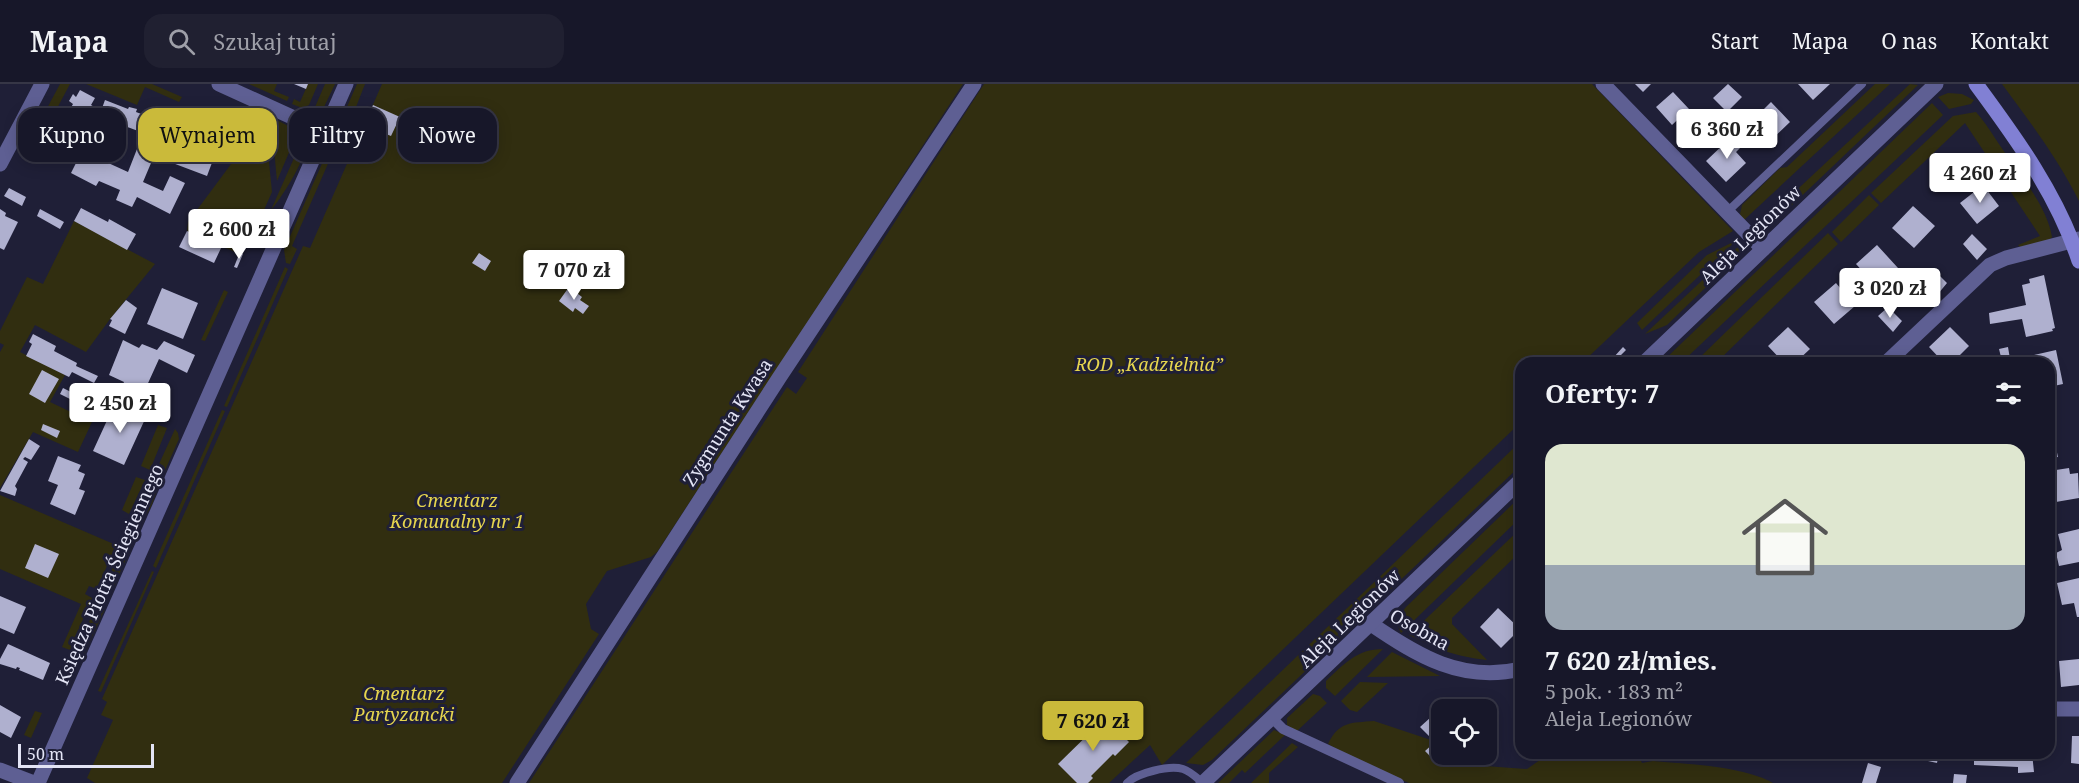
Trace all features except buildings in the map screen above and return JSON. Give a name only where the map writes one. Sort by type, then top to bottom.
[{"type":"main road","points":[[1976,84],[2044,184],[2075,239],[2079,261]]},
{"type":"street","points":[[0,164],[42,84]]},
{"type":"street","points":[[219,84],[289,116]]},
{"type":"street","name":"Księdza Piotra Ściegiennego","points":[[336,108],[346,84]]},
{"type":"street","name":"Zygmunta Kwasa","points":[[517,783],[779,378],[974,84]]},
{"type":"street","points":[[1603,84],[1762,249]]},
{"type":"street","name":"Aleja Legionów","points":[[1650,357],[1936,84]]},
{"type":"street","name":"Księdza Piotra Ściegiennego","points":[[36,783],[312,162]]},
{"type":"street","points":[[1892,357],[1990,266],[2006,258],[2075,239]]},
{"type":"street","name":"Aleja Legionów","points":[[1203,783],[1515,486]]},
{"type":"street","name":"Osobna","points":[[1371,624],[1439,664],[1473,673],[1504,673],[1515,670]]},
{"type":"street","points":[[2055,709],[2079,709]]},
{"type":"street","points":[[1272,718],[1283,729],[1399,783]]},
{"type":"street","points":[[0,770],[36,783]]},
{"type":"lane","points":[[1727,212],[1862,84]]},
{"type":"lane","points":[[1127,783],[1141,774],[1177,768],[1186,770],[1203,783]]},
{"type":"green space","points":[[60,84],[70,84],[57,108],[47,108]]},
{"type":"green space","points":[[86,84],[152,84],[182,97],[179,102],[145,87],[137,105]]},
{"type":"green space","points":[[249,84],[277,84],[274,91],[289,97],[287,101]]},
{"type":"green space","points":[[308,84],[318,84],[309,105],[302,108],[292,104],[294,99],[300,102]]},
{"type":"green space","points":[[325,84],[335,84],[324,107],[315,108]]},
{"type":"green space","points":[[357,84],[365,84],[356,108],[346,108]]},
{"type":"green space","points":[[382,84],[963,84],[657,552],[651,557],[607,571],[586,604],[591,629],[599,634],[502,783],[95,783],[87,778],[113,720],[101,715],[107,702],[102,699],[303,246],[310,248],[348,162],[386,162],[386,108],[371,108]]},
{"type":"green space","name":"ROD „Kadzielnia”","points":[[984,84],[1592,84],[1733,231],[1699,252],[1588,357],[1515,357],[1515,428],[1162,765],[1150,745],[1109,783],[529,783],[787,387],[796,394],[807,378],[798,372]]},
{"type":"green space","points":[[1875,84],[1890,84],[1744,220],[1740,214],[1742,205],[1780,168],[1787,167]]},
{"type":"green space","points":[[1910,84],[1918,85],[1769,227],[1755,229]]},
{"type":"green space","points":[[2002,84],[2079,84],[2079,201],[2053,156]]},
{"type":"green space","points":[[1948,93],[1962,94],[1974,100],[1971,104],[1949,109],[1938,97]]},
{"type":"green space","points":[[1932,103],[1943,115],[1687,357],[1667,357]]},
{"type":"green space","points":[[1976,112],[2038,201],[2049,225],[2052,237],[2049,240],[2021,248],[2018,245],[2040,236],[1965,123],[1881,203],[1871,193],[1953,116]]},
{"type":"green space","points":[[277,120],[289,126],[289,152],[277,181]]},
{"type":"green space","points":[[233,162],[269,162],[272,192],[252,237],[246,235],[237,253],[187,231],[188,222]]},
{"type":"green space","points":[[292,162],[300,162],[287,188],[271,210]]},
{"type":"green space","points":[[323,162],[329,162],[292,246],[297,249],[290,264],[286,263],[284,250]]},
{"type":"green space","points":[[1869,195],[1879,205],[1841,242],[1832,232]]},
{"type":"green space","points":[[74,221],[155,264],[86,352],[35,325],[20,352],[65,375],[50,402],[92,422],[78,452],[33,432],[0,488],[0,352],[4,345],[0,343],[0,331],[27,277],[43,284]]},
{"type":"green space","points":[[1828,233],[1838,244],[1722,357],[1700,357]]},
{"type":"green space","points":[[1737,240],[1642,330],[1637,323],[1707,255]]},
{"type":"green space","points":[[1742,243],[1743,247],[1739,255],[1667,325],[1645,334]]},
{"type":"green space","points":[[285,267],[288,269],[227,407],[224,406]]},
{"type":"green space","points":[[224,290],[228,292],[205,341],[201,340]]},
{"type":"green space","points":[[222,410],[225,411],[156,568],[153,566]]},
{"type":"green space","points":[[158,425],[167,428],[150,470],[141,466]]},
{"type":"green space","points":[[175,429],[179,439],[163,475],[159,477],[154,475]]},
{"type":"green space","points":[[1515,447],[1515,471],[1212,760],[1203,765],[1186,763]]},
{"type":"green space","points":[[136,477],[145,480],[129,514],[122,510]]},
{"type":"green space","points":[[150,483],[156,486],[152,503],[143,518],[135,517]]},
{"type":"green space","points":[[0,495],[116,545],[97,589],[89,586],[85,594],[92,598],[70,650],[62,647],[81,604],[0,569]]},
{"type":"green space","points":[[1515,502],[1515,523],[1401,633],[1398,620],[1406,607]]},
{"type":"green space","points":[[132,525],[137,527],[138,532],[110,595],[102,592]]},
{"type":"green space","points":[[1515,534],[1515,557],[1452,618],[1452,624],[1487,660],[1447,652],[1409,635]]},
{"type":"green space","points":[[152,571],[154,572],[101,692],[98,691]]},
{"type":"green space","points":[[99,601],[103,603],[104,611],[84,654],[74,653]]},
{"type":"green space","points":[[1383,649],[1335,696],[1326,688],[1326,681],[1352,659],[1366,652]]},
{"type":"green space","points":[[1392,652],[1440,676],[1367,677]]},
{"type":"green space","points":[[1360,682],[1388,683],[1357,712],[1350,710],[1341,701]]},
{"type":"green space","points":[[1313,694],[1320,696],[1327,703],[1297,731],[1287,725],[1287,718]]},
{"type":"green space","points":[[35,711],[42,713],[31,738],[24,735]]},
{"type":"green space","points":[[1374,721],[1431,740],[1431,765],[1527,769],[1541,759],[1640,759],[1642,763],[1653,761],[1731,769],[1761,777],[1773,783],[1409,783],[1354,759],[1328,744],[1332,736],[1346,725]]},
{"type":"green space","points":[[1274,730],[1285,735],[1245,773],[1242,770],[1229,783],[1218,783]]},
{"type":"green space","points":[[1292,743],[1298,747],[1269,773],[1269,783],[1251,783]]},
{"type":"park label","name":"Cmentarz Komunalny nr 1","points":[[457,510]]},
{"type":"park label","name":"Cmentarz Partyzancki","points":[[404,703]]}]
